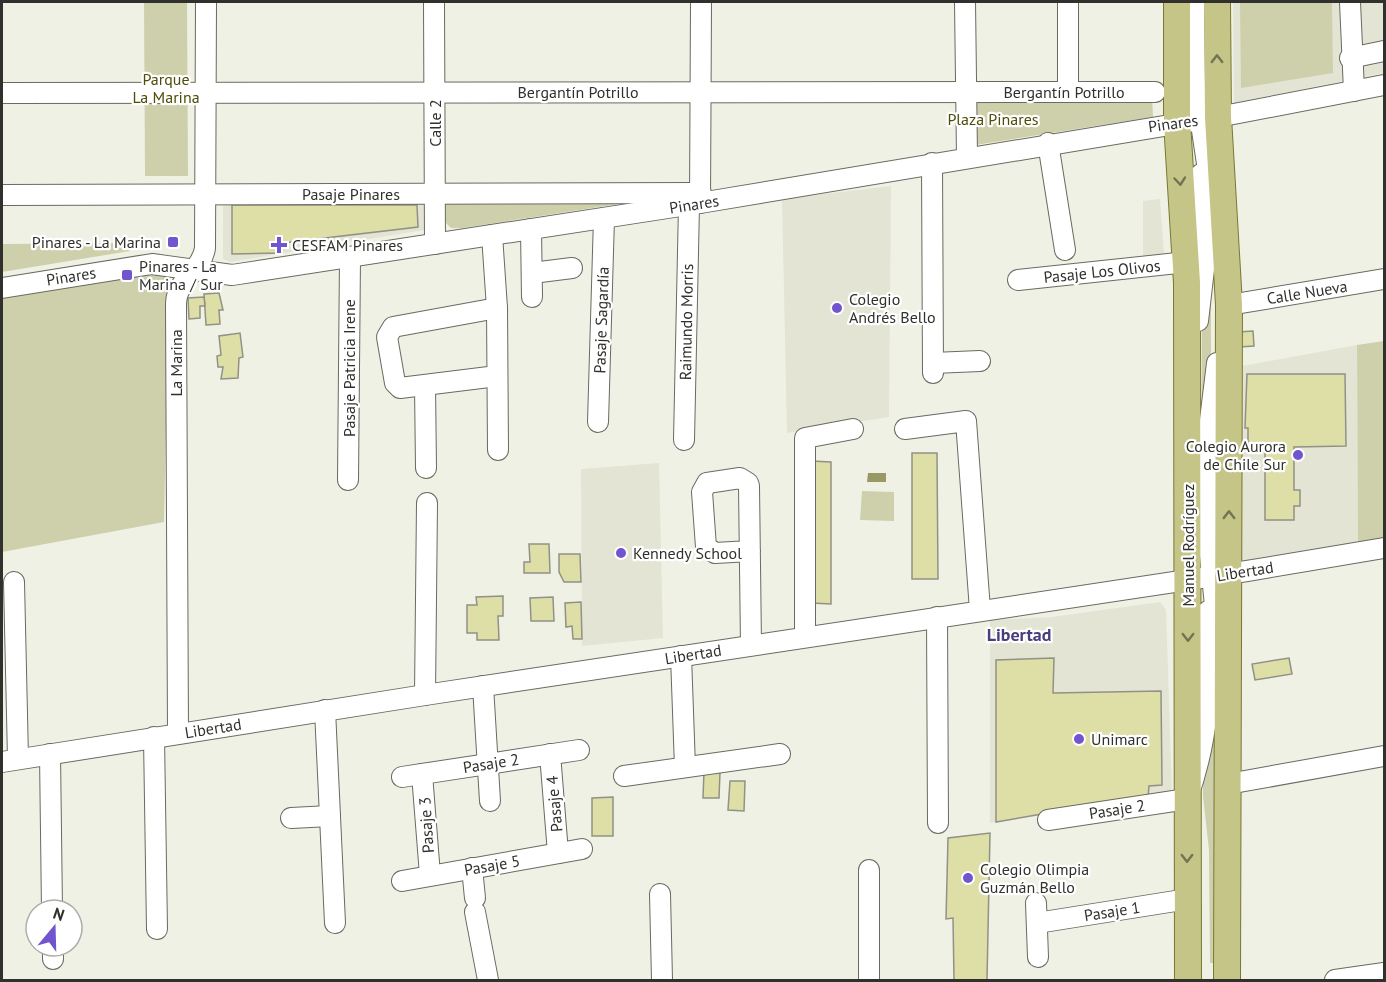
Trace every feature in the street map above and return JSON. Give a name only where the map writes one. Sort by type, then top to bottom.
[{"type":"main road","name":"Manuel Rodríguez","points":[[1177,2],[1228,305],[1208,576],[1187,799],[1188,981]]},
{"type":"main road","name":"Manuel Rodríguez","points":[[1217,2],[1197,120],[1187,262],[1208,576],[1228,784],[1227,981]]},
{"type":"street","name":"La Marina","points":[[178,733],[176,298],[181,284],[203,258],[206,248],[206,2]]},
{"type":"street","name":"Calle 2","points":[[434,2],[435,244]]},
{"type":"street","name":"Raimundo Morris","points":[[684,440],[701,92],[701,2]]},
{"type":"street","points":[[965,2],[967,157]]},
{"type":"street","points":[[1068,2],[1068,92]]},
{"type":"street","points":[[1186,2],[1187,80],[1197,120]]},
{"type":"street","points":[[1194,2],[1194,69],[1207,233],[1198,316],[1198,535],[1217,624],[1218,953],[1222,981]]},
{"type":"street","points":[[1350,2],[1350,58],[1354,91]]},
{"type":"street","points":[[1350,58],[1384,51]]},
{"type":"street","name":"Pinares","points":[[2,288],[152,264],[232,274],[350,257],[604,218],[696,200],[1197,120],[1384,85]]},
{"type":"street","name":"Bergantín Potrillo","points":[[2,93],[1155,92]]},
{"type":"street","points":[[1048,143],[1065,250]]},
{"type":"street","points":[[932,163],[933,368],[980,361]]},
{"type":"street","name":"Pasaje Pinares","points":[[2,195],[435,193],[696,200]]},
{"type":"street","name":"Pasaje Sagardía","points":[[598,422],[604,218]]},
{"type":"street","points":[[531,229],[532,297]]},
{"type":"street","points":[[492,235],[497,308],[498,450]]},
{"type":"street","name":"Pasaje Patricia Irene","points":[[348,480],[350,257]]},
{"type":"street","name":"Pasaje Los Olivos","points":[[1018,280],[1187,262]]},
{"type":"street","points":[[531,273],[572,267]]},
{"type":"street","name":"Calle Nueva","points":[[1228,305],[1384,279]]},
{"type":"street","points":[[497,308],[393,327],[387,337],[396,385],[402,389],[497,376]]},
{"type":"street","points":[[425,386],[426,468]]},
{"type":"street","points":[[905,429],[966,421],[980,610]]},
{"type":"street","points":[[805,637],[805,438],[854,429]]},
{"type":"street","points":[[425,695],[427,503]]},
{"type":"street","name":"Libertad","points":[[10,760],[1384,548]]},
{"type":"street","points":[[750,551],[751,645]]},
{"type":"street","points":[[10,760],[14,582]]},
{"type":"street","points":[[937,617],[938,823]]},
{"type":"street","points":[[681,656],[685,767]]},
{"type":"street","points":[[483,686],[490,801]]},
{"type":"street","points":[[325,710],[335,923]]},
{"type":"street","points":[[154,737],[156,929]]},
{"type":"street","name":"Pasaje 2","points":[[402,777],[579,750]]},
{"type":"street","points":[[50,754],[52,898]]},
{"type":"street","name":"Pasaje 4","points":[[550,754],[558,853]]},
{"type":"street","points":[[624,776],[780,754]]},
{"type":"street","points":[[1228,784],[1384,756]]},
{"type":"street","name":"Pasaje 3","points":[[422,774],[430,875]]},
{"type":"street","name":"Pasaje 2","points":[[1048,820],[1187,799]]},
{"type":"street","points":[[291,818],[330,816]]},
{"type":"street","name":"Pasaje 5","points":[[402,880],[582,849]]},
{"type":"street","points":[[472,868],[475,905],[488,981]]},
{"type":"street","points":[[869,870],[869,981]]},
{"type":"street","points":[[660,894],[662,981]]},
{"type":"street","name":"Pasaje 1","points":[[1036,923],[1188,899]]},
{"type":"street","points":[[1036,903],[1038,957]]},
{"type":"street","points":[[1335,981],[1384,973]]},
{"type":"shaded area","points":[[1233,2],[1384,2],[1384,73],[1359,78],[1344,77],[1343,81],[1234,103]]},
{"type":"shaded area","name":"Colegio Andrés Bello","points":[[891,186],[889,417],[787,433],[782,199]]},
{"type":"shaded area","name":"CESFAM Pinares","points":[[223,199],[424,200],[424,230],[230,262],[223,259]]},
{"type":"shaded area","points":[[1160,199],[1164,255],[1143,257],[1143,201]]},
{"type":"shaded area","name":"Colegio Aurora de Chile Sur","points":[[1357,345],[1358,543],[1246,562],[1240,558],[1237,367]]},
{"type":"shaded area","name":"Kennedy School","points":[[659,463],[663,638],[582,646],[581,469]]},
{"type":"shaded area","points":[[868,473],[886,473],[886,482],[867,482]]},
{"type":"shaded area","points":[[1160,602],[1166,610],[1172,794],[990,823],[990,620],[1052,617]]},
{"type":"green space","name":"Parque La Marina","points":[[144,2],[187,2],[188,176],[145,176]]},
{"type":"green space","points":[[1240,2],[1332,2],[1333,73],[1241,88]]},
{"type":"green space","name":"Plaza Pinares","points":[[1152,96],[1153,117],[969,146],[971,100]]},
{"type":"green space","points":[[664,197],[462,228],[451,228],[446,223],[445,198]]},
{"type":"green space","points":[[130,243],[130,251],[2,272],[2,244]]},
{"type":"green space","points":[[1211,248],[1211,392],[1202,451],[1202,318]]},
{"type":"green space","points":[[161,271],[169,280],[164,522],[2,552],[2,294]]},
{"type":"green space","points":[[1384,341],[1384,538],[1358,543],[1357,345]]},
{"type":"green space","points":[[862,491],[894,492],[894,521],[860,520]]},
{"type":"green space","points":[[1214,711],[1214,963],[1210,963],[1209,850],[1203,773]]},
{"type":"building","name":"CESFAM Pinares","points":[[232,205],[417,205],[418,227],[283,243],[282,253],[232,254]]},
{"type":"building","points":[[219,293],[223,310],[219,310],[220,324],[206,325],[204,294]]},
{"type":"building","points":[[204,297],[205,306],[200,306],[200,318],[189,319],[188,298]]},
{"type":"building","points":[[1253,331],[1254,346],[1239,347],[1238,332]]},
{"type":"building","points":[[240,333],[243,357],[239,358],[238,378],[221,379],[223,367],[218,367],[217,356],[221,355],[219,336]]},
{"type":"building","points":[[1247,374],[1345,374],[1346,446],[1294,447],[1294,490],[1300,490],[1300,506],[1294,506],[1294,520],[1265,520],[1265,447],[1248,447],[1248,428],[1245,428]]},
{"type":"building","points":[[912,453],[937,453],[938,579],[912,579]]},
{"type":"building","points":[[811,461],[831,462],[831,604],[811,603]]},
{"type":"building","points":[[529,544],[549,544],[550,573],[524,573],[524,562],[530,562]]},
{"type":"building","points":[[559,554],[580,554],[581,582],[564,582],[559,572]]},
{"type":"building","points":[[503,596],[503,616],[498,616],[499,640],[477,640],[477,633],[467,633],[467,605],[477,605],[476,597]]},
{"type":"building","points":[[553,597],[554,621],[531,621],[530,598]]},
{"type":"building","points":[[581,602],[582,639],[573,639],[572,626],[566,627],[565,603]]},
{"type":"building","name":"Unimarc","points":[[1054,658],[1053,693],[1161,691],[1162,785],[1149,786],[1148,798],[1043,812],[996,822],[996,660]]},
{"type":"building","points":[[1289,658],[1292,674],[1255,680],[1252,664]]},
{"type":"building","points":[[704,771],[720,772],[719,798],[703,798]]},
{"type":"building","points":[[730,781],[745,781],[744,811],[728,810]]},
{"type":"building","points":[[613,797],[613,836],[592,836],[592,798]]},
{"type":"building","name":"Colegio Olimpia Guzmán Bello","points":[[990,833],[987,980],[954,980],[953,918],[946,919],[948,838]]},
{"type":"place","name":"Pinares - La Marina","points":[[173,242]]},
{"type":"place","name":"CESFAM Pinares","points":[[279,245]]},
{"type":"place","name":"Pinares - La Marina / Sur","points":[[127,275]]},
{"type":"place","name":"Colegio Andrés Bello","points":[[837,308]]},
{"type":"place","name":"Colegio Aurora de Chile Sur","points":[[1298,455]]},
{"type":"place","name":"Kennedy School","points":[[621,553]]},
{"type":"place","name":"Unimarc","points":[[1079,739]]},
{"type":"place","name":"Colegio Olimpia Guzmán Bello","points":[[968,878]]},
{"type":"district","name":"Libertad","points":[[1019,634]]}]
